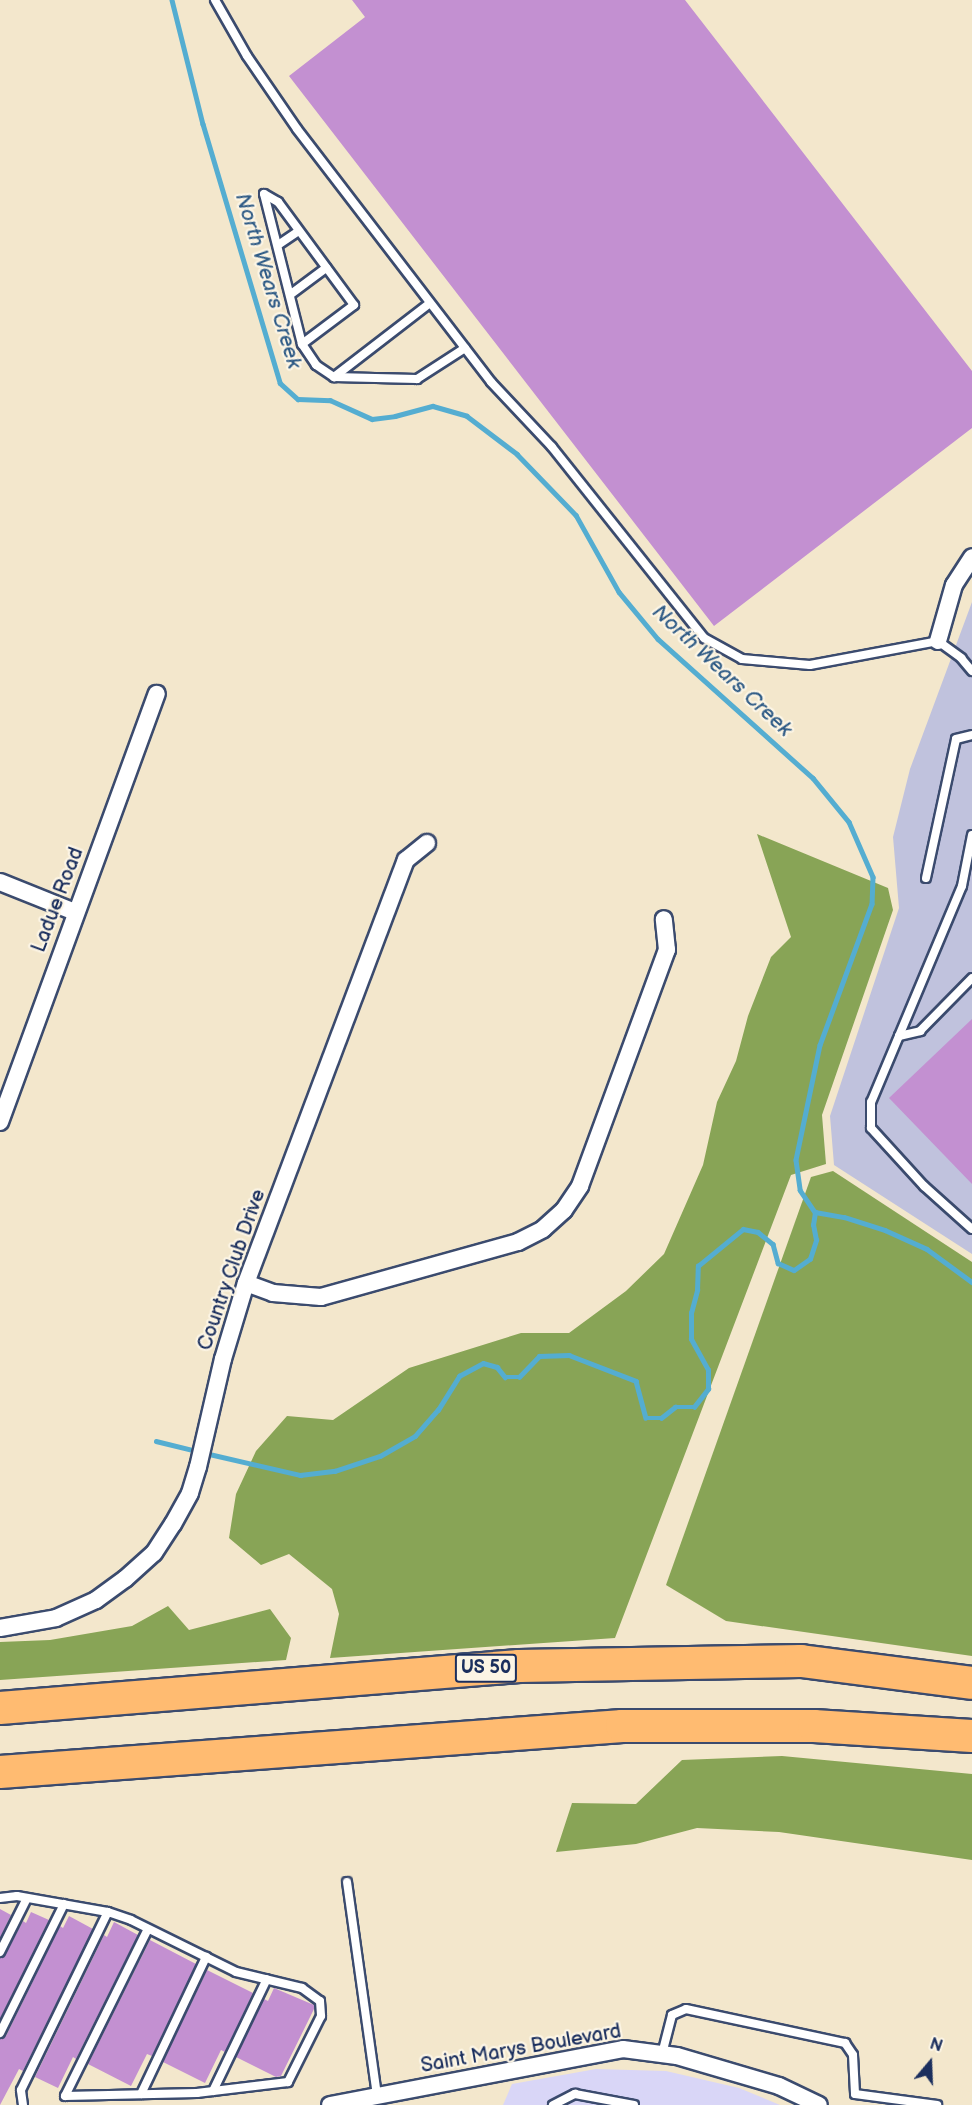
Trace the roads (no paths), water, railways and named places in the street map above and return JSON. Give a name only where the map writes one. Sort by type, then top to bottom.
[{"type":"highway","name":"US 50","points":[[0,1708],[519,1666],[801,1661],[972,1683]]},
{"type":"highway","points":[[0,1772],[622,1726],[814,1726],[972,1736]]},
{"type":"street","points":[[938,641],[954,585],[972,557]]},
{"type":"street","name":"Ladue Road","points":[[0,1122],[75,912],[157,694]]},
{"type":"street","name":"Country Club Drive","points":[[0,1628],[56,1618],[96,1600],[125,1580],[154,1553],[190,1493],[223,1359],[246,1283],[406,860],[427,843]]},
{"type":"street","points":[[0,882],[75,912]]},
{"type":"street","points":[[246,1283],[273,1293],[321,1296],[518,1242],[543,1229],[564,1210],[580,1186],[667,950],[664,919]]},
{"type":"street","name":"Saint Marys Boulevard","points":[[330,2105],[622,2049],[662,2054],[779,2086],[819,2105]]},
{"type":"lane","points":[[215,0],[247,56],[297,129],[490,382],[552,447],[704,638],[742,659],[810,665],[938,641],[961,658],[972,671]]},
{"type":"lane","points":[[302,344],[354,305],[278,202],[264,194],[302,344],[316,365],[334,377],[417,379],[465,348]]},
{"type":"lane","points":[[278,245],[299,231]]},
{"type":"lane","points":[[291,294],[327,268]]},
{"type":"lane","points":[[334,377],[430,303]]},
{"type":"lane","points":[[926,878],[956,740],[972,735]]},
{"type":"lane","points":[[972,835],[962,886],[871,1102],[871,1128],[924,1186],[972,1229]]},
{"type":"lane","points":[[899,1036],[920,1031],[972,978]]},
{"type":"lane","points":[[347,1882],[377,2096]]},
{"type":"lane","points":[[0,1898],[27,1898],[108,1912],[148,1929],[236,1972],[302,1988],[320,2001],[321,2016],[288,2082],[213,2091],[65,2096],[148,1929]]},
{"type":"lane","points":[[0,1952],[27,1898]]},
{"type":"lane","points":[[0,2033],[64,1904]]},
{"type":"lane","points":[[23,2105],[21,2090],[108,1912]]},
{"type":"lane","points":[[141,2094],[206,1957]]},
{"type":"lane","points":[[213,2091],[267,1979]]},
{"type":"lane","points":[[662,2054],[672,2015],[686,2009],[845,2043],[853,2055],[855,2094],[938,2105]]},
{"type":"lane","points":[[553,2105],[574,2094],[634,2105]]},
{"type":"waterway","name":"North Wears Creek","points":[[172,0],[203,124],[280,383],[298,399],[330,400],[372,419],[395,416],[433,406],[467,416],[517,454],[576,515],[619,592],[658,639],[813,778],[849,822],[873,877],[872,904],[820,1045],[796,1160],[800,1190],[815,1212],[844,1217],[885,1230],[927,1249],[972,1282]]},
{"type":"waterway","points":[[205,1453],[300,1475],[335,1471],[380,1456],[415,1436],[438,1410],[459,1376],[483,1363],[497,1367],[505,1377],[519,1377],[539,1356],[569,1355],[636,1381],[646,1418],[661,1418],[675,1407],[694,1407],[708,1389],[708,1370],[691,1339],[691,1313],[697,1290],[698,1266],[743,1229],[758,1232],[773,1244],[778,1263],[794,1270],[810,1259],[816,1240],[813,1225],[815,1212]]},
{"type":"waterway","points":[[156,1441],[197,1451]]}]
